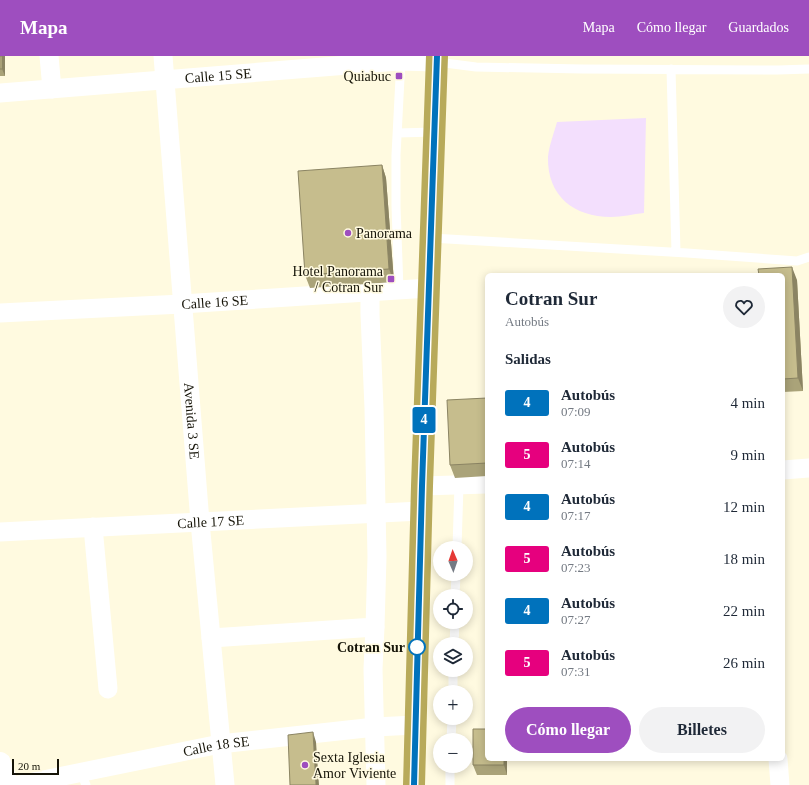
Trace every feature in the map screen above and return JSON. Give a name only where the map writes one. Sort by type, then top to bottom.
[{"type":"highway","points":[[414,785],[421,511],[437,59]]},
{"type":"street","points":[[49,56],[52,89]]},
{"type":"street","name":"Avenida 3 SE","points":[[163,56],[200,522],[225,785]]},
{"type":"street","name":"Calle 15 SE","points":[[0,94],[400,58],[437,59]]},
{"type":"street","name":"Calle 16 SE","points":[[0,313],[182,304],[429,288]]},
{"type":"street","points":[[370,291],[378,576],[373,677],[376,785]]},
{"type":"street","points":[[785,470],[809,468]]},
{"type":"street","points":[[422,486],[485,484]]},
{"type":"street","name":"Calle 17 SE","points":[[0,532],[421,511]]},
{"type":"street","points":[[93,527],[108,689]]},
{"type":"street","points":[[210,638],[375,627]]},
{"type":"street","name":"Calle 18 SE","points":[[19,785],[84,779],[220,744],[375,727],[416,726]]},
{"type":"street","points":[[778,761],[780,785]]},
{"type":"street","points":[[0,763],[8,785]]},
{"type":"lane","points":[[399,290],[396,155],[400,58]]},
{"type":"lane","points":[[437,59],[476,67],[809,69]]},
{"type":"lane","points":[[671,69],[676,252]]},
{"type":"lane","points":[[398,133],[435,132]]},
{"type":"lane","points":[[431,238],[676,252],[797,261],[809,257]]},
{"type":"lane","points":[[457,541],[459,485]]},
{"type":"lane","points":[[450,773],[450,785]]},
{"type":"shaded area","points":[[646,118],[644,213],[615,217],[598,216],[585,213],[565,202],[552,183],[549,171],[548,157],[550,144],[557,122]]},
{"type":"building","points":[[0,56],[2,56],[2,69],[0,69]]},
{"type":"building","name":"Panorama","points":[[382,165],[389,269],[305,275],[298,171]]},
{"type":"building","points":[[792,267],[798,378],[785,379],[785,273],[759,273],[758,269]]},
{"type":"building","points":[[485,398],[485,463],[450,465],[447,400]]},
{"type":"building","points":[[473,729],[485,729],[485,761],[504,761],[504,765],[473,765]]},
{"type":"building","name":"Sexta Iglesia Amor Viviente","points":[[313,732],[316,785],[290,785],[288,735]]},
{"type":"bus line","name":"4","points":[[414,785],[422,486],[437,56]]},
{"type":"place","name":"Quiabuc","points":[[399,76]]},
{"type":"place","name":"Panorama","points":[[348,233]]},
{"type":"place","name":"Hotel Panorama / Cotran Sur","points":[[391,279]]},
{"type":"place","name":"Cotran Sur","points":[[417,647]]},
{"type":"place","name":"Sexta Iglesia Amor Viviente","points":[[305,765]]}]
